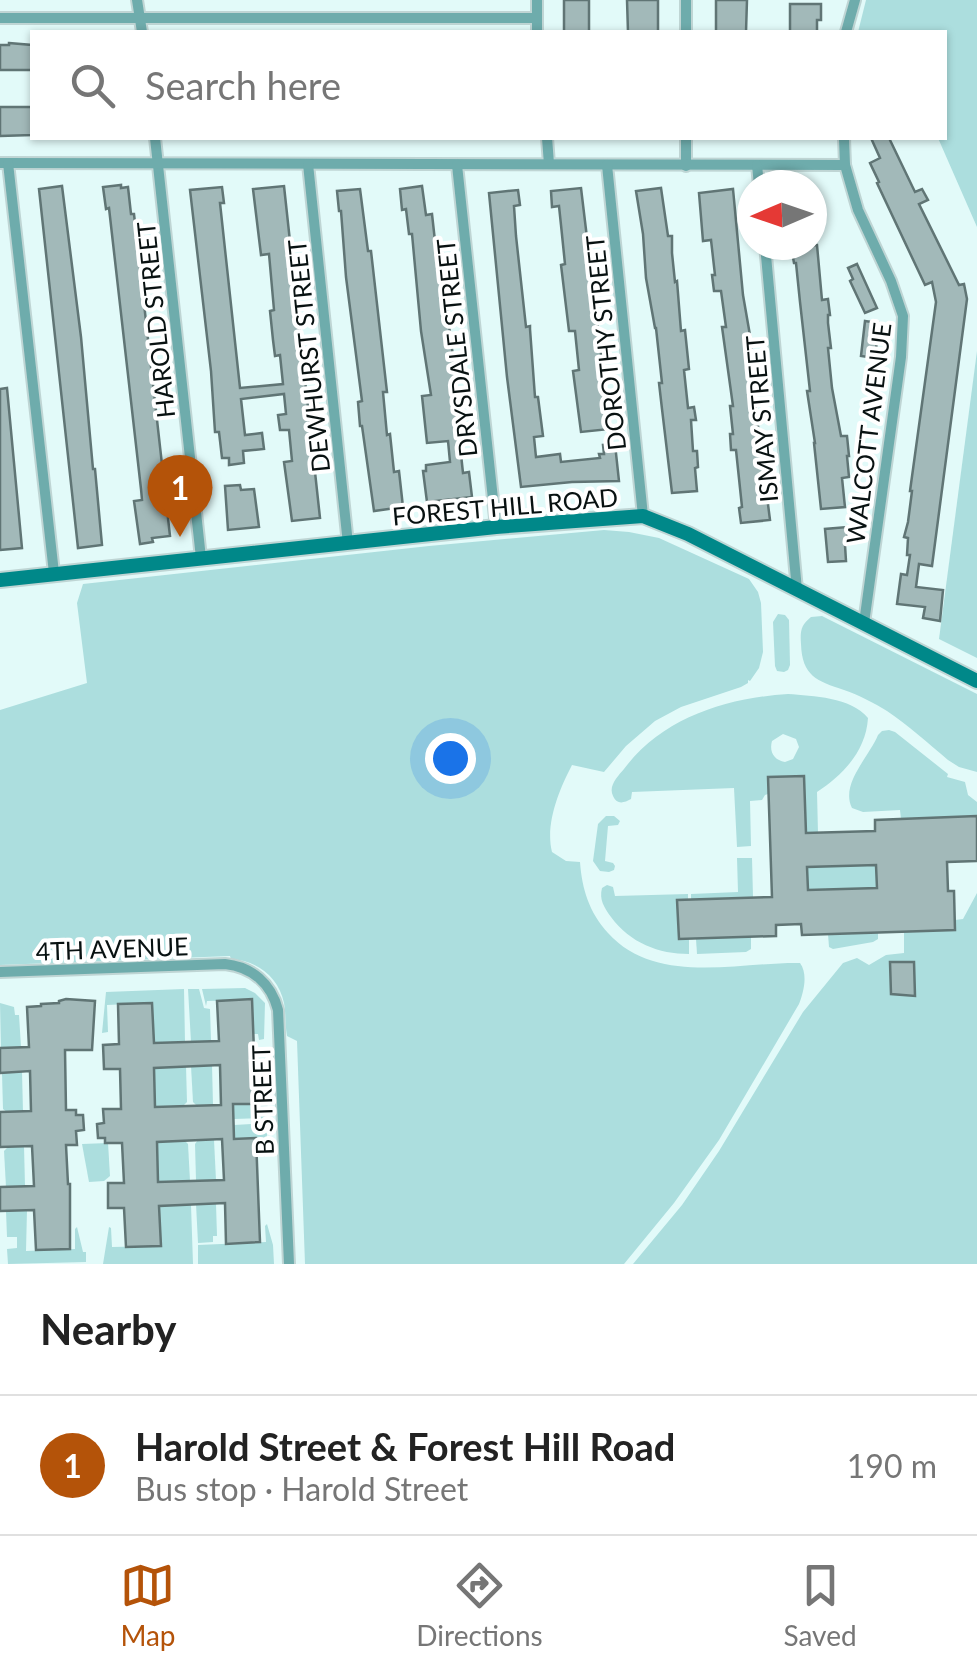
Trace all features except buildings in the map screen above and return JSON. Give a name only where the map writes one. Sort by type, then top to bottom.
[{"type":"street","points":[[137,0],[142,30]]},
{"type":"street","points":[[537,0],[537,30]]},
{"type":"street","points":[[686,0],[686,30]]},
{"type":"street","points":[[847,30],[855,0]]},
{"type":"street","points":[[0,18],[537,18]]},
{"type":"street","name":"HAROLD STREET","points":[[155,140],[202,558]]},
{"type":"street","points":[[546,140],[548,164]]},
{"type":"street","points":[[686,140],[686,166]]},
{"type":"street","name":"WALCOTT AVENUE","points":[[844,140],[858,210],[904,316],[864,623]]},
{"type":"street","points":[[54,573],[4,164],[846,164]]},
{"type":"street","name":"DEWHURST STREET","points":[[308,164],[348,544]]},
{"type":"street","name":"DRYSDALE STREET","points":[[457,165],[496,526]]},
{"type":"street","name":"DOROTHY STREET","points":[[607,165],[642,516]]},
{"type":"street","points":[[757,165],[758,170]]},
{"type":"street","name":"ISMAY STREET","points":[[765,260],[797,590]]},
{"type":"street","name":"FOREST HILL ROAD","points":[[0,580],[496,526],[642,516],[688,534],[977,681]]},
{"type":"street","name":"4TH AVENUE","points":[[0,972],[225,964]]},
{"type":"street","name":"B STREET","points":[[225,964],[246,969],[263,981],[278,1010],[289,1264]]},
{"type":"shaded area","points":[[866,0],[977,0],[977,227],[939,140],[947,140],[947,30],[858,30]]},
{"type":"shaded area","points":[[977,351],[977,658],[939,639]]},
{"type":"shaded area","points":[[604,530],[659,538],[749,579],[761,603],[763,652],[759,668],[748,683],[681,707],[655,721],[604,772],[572,765],[552,819],[552,852],[566,861],[580,862],[591,908],[608,933],[627,949],[673,966],[800,963],[805,977],[799,1004],[719,1140],[624,1264],[305,1264],[297,1041],[287,1036],[284,1003],[272,978],[230,956],[0,965],[0,710],[87,683],[77,603],[83,584]]},
{"type":"shaded area","points":[[778,614],[789,620],[790,665],[784,672],[777,671],[775,666],[773,622]]},
{"type":"shaded area","points":[[822,616],[977,694],[977,772],[948,760],[882,708],[813,676],[804,663],[801,632],[811,617]]},
{"type":"shaded area","points":[[788,694],[831,699],[852,706],[868,718],[863,741],[852,761],[817,792],[818,833],[806,833],[768,777],[768,794],[762,800],[750,801],[751,846],[737,847],[734,788],[632,792],[631,799],[615,799],[612,789],[617,778],[657,736],[697,714]],"holes":[[[783,734],[796,739],[799,747],[793,759],[785,762],[773,755],[772,741]]]},
{"type":"shaded area","points":[[889,730],[947,777],[965,782],[968,795],[977,802],[977,816],[901,819],[900,810],[863,812],[852,808],[849,799],[853,780],[878,735]]},
{"type":"shaded area","points":[[606,816],[620,821],[608,826],[605,861],[615,866],[609,872],[600,871],[593,861],[598,824]]},
{"type":"shaded area","points":[[737,858],[752,858],[753,897],[691,899],[691,894],[738,892]]},
{"type":"shaded area","points":[[876,865],[877,888],[808,890],[807,867]]},
{"type":"shaded area","points":[[613,887],[615,896],[688,894],[688,899],[677,900],[679,939],[689,939],[689,954],[656,949],[627,934],[603,903],[602,888]]},
{"type":"shaded area","points":[[977,893],[977,1264],[633,1264],[682,1205],[803,1012],[843,963],[857,958],[869,965],[886,955],[904,953],[904,932],[955,930],[955,920],[963,919]]},
{"type":"shaded area","points":[[878,933],[873,942],[829,947],[828,934]]},
{"type":"shaded area","points":[[751,937],[751,949],[746,952],[697,954],[696,939]]},
{"type":"shaded area","points":[[245,988],[265,1003],[264,1039],[253,1034],[252,1000],[207,1001],[206,1006],[202,989]]},
{"type":"shaded area","points":[[184,989],[185,1042],[153,1043],[151,1003],[107,1005],[108,1032],[102,1033],[106,992]]},
{"type":"shaded area","points":[[188,989],[199,989],[204,1008],[210,1009],[211,1041],[191,1042]]},
{"type":"shaded area","points":[[0,1003],[14,1007],[15,1015],[19,1015],[21,1047],[1,1048]]},
{"type":"shaded area","points":[[266,1064],[268,1118],[234,1119],[233,1104],[255,1103],[254,1065]]},
{"type":"shaded area","points":[[212,1065],[213,1105],[197,1106],[193,1102],[191,1066]]},
{"type":"shaded area","points":[[186,1066],[187,1102],[183,1106],[155,1107],[154,1068]]},
{"type":"shaded area","points":[[22,1072],[23,1112],[7,1112],[3,1109],[2,1073]]},
{"type":"shaded area","points":[[268,1123],[265,1157],[261,1138],[234,1139],[234,1125]]},
{"type":"shaded area","points":[[198,1140],[214,1140],[216,1180],[196,1180]]},
{"type":"shaded area","points":[[185,1141],[190,1181],[158,1182],[157,1142]]},
{"type":"shaded area","points":[[108,1143],[110,1176],[104,1181],[89,1182],[82,1144]]},
{"type":"shaded area","points":[[24,1146],[25,1186],[6,1187],[4,1151]]},
{"type":"shaded area","points":[[196,1204],[216,1204],[217,1236],[213,1236],[213,1242],[198,1243]]},
{"type":"shaded area","points":[[191,1205],[193,1264],[103,1264],[109,1227],[112,1247],[160,1246],[159,1206]]},
{"type":"shaded area","points":[[27,1210],[26,1251],[75,1249],[77,1227],[86,1262],[8,1264],[7,1249],[17,1248],[17,1237],[7,1237],[6,1211]]},
{"type":"shaded area","points":[[267,1224],[274,1264],[198,1264],[198,1245],[266,1242]]},
{"type":"place","name":"Harold Street & Forest Hill Road","points":[[180,537]]}]
